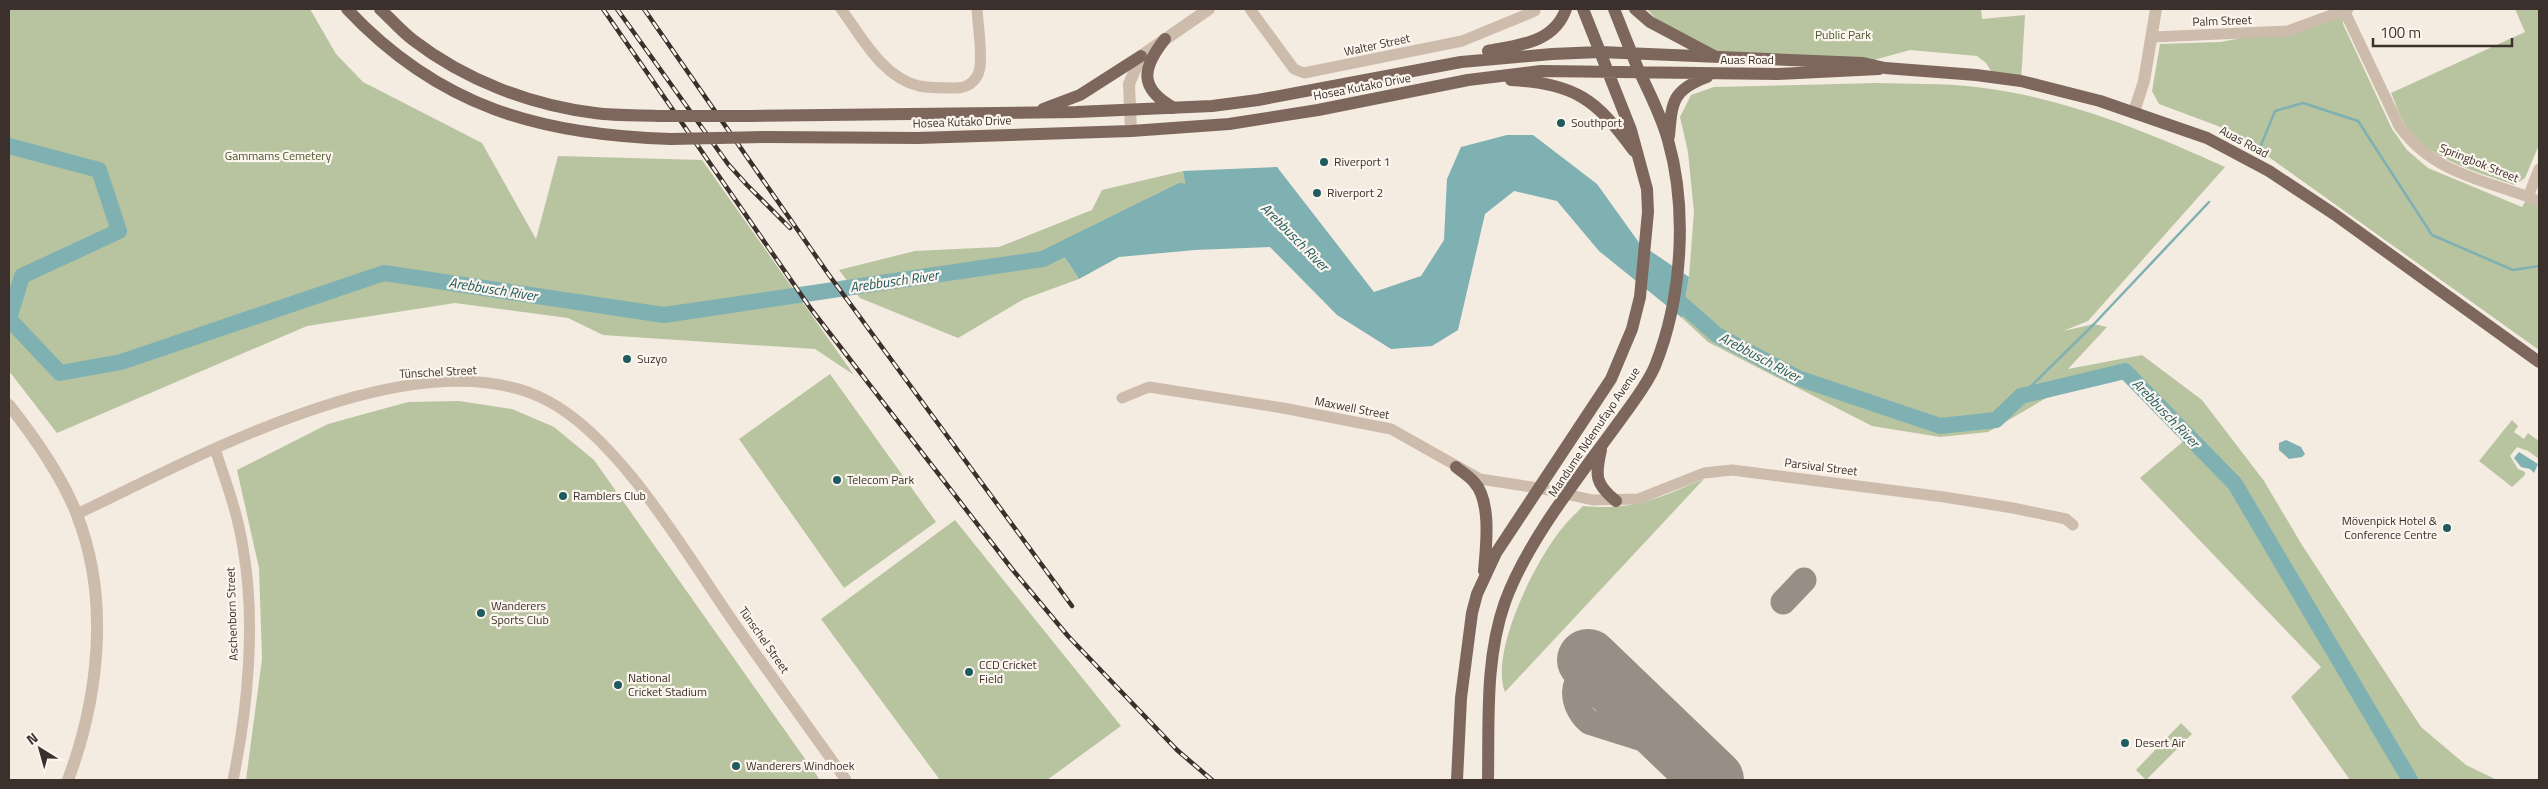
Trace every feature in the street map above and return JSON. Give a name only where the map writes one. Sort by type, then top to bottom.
[{"type":"main road","name":"Hosea Kutako Drive","points":[[347,9],[374,35],[411,65],[486,106],[530,122],[603,136],[671,139],[764,137],[918,138],[1131,130],[1229,124],[1468,80],[1541,71],[1609,71]]},
{"type":"main road","name":"Hosea Kutako Drive","points":[[380,9],[413,40],[447,63],[516,96],[595,113],[663,116],[1028,113],[1175,108],[1258,100],[1388,75],[1497,57],[1600,52],[1632,53]]},
{"type":"main road","points":[[1388,75],[1535,41],[1555,28],[1563,18],[1566,9]]},
{"type":"main road","name":"Mandume Ndemufayo Avenue","points":[[1458,780],[1458,731],[1464,667],[1472,613],[1484,576],[1538,488],[1611,379],[1632,329],[1640,297],[1646,240],[1647,189],[1641,160],[1609,71],[1583,9]]},
{"type":"main road","name":"Mandume Ndemufayo Avenue","points":[[1488,780],[1492,670],[1505,604],[1526,560],[1567,495],[1645,383],[1654,366],[1670,317],[1679,266],[1678,203],[1669,141],[1656,104],[1640,72],[1614,9]]},
{"type":"main road","points":[[1635,9],[1650,22],[1719,58]]},
{"type":"main road","points":[[1165,38],[1148,63],[1148,85],[1160,100],[1175,108]]},
{"type":"main road","name":"Auas Road","points":[[1632,53],[1863,63],[1885,68],[1976,75],[2021,81],[2063,90],[2134,112],[2207,138],[2269,171],[2334,214],[2539,362]]},
{"type":"main road","points":[[1028,113],[1080,95],[1141,56]]},
{"type":"main road","name":"Auas Road","points":[[1609,71],[1714,74],[1861,72],[1885,68]]},
{"type":"main road","points":[[1669,141],[1674,100],[1684,87],[1714,74]]},
{"type":"main road","points":[[1468,80],[1506,79],[1557,85],[1593,104],[1614,122],[1641,160]]},
{"type":"main road","points":[[1602,446],[1597,469],[1598,480],[1604,491],[1616,500]]},
{"type":"main road","points":[[1456,467],[1476,483],[1484,508],[1487,526],[1484,576]]},
{"type":"street","points":[[841,9],[881,64],[899,78],[920,86],[964,88],[973,83],[980,67],[977,9]]},
{"type":"street","points":[[1131,130],[1129,84],[1141,56],[1209,9]]},
{"type":"street","name":"Walter Street","points":[[1250,9],[1294,69],[1304,74],[1462,41],[1534,11]]},
{"type":"street","points":[[2134,112],[2144,81],[2153,37],[2156,9]]},
{"type":"street","name":"Palm Street","points":[[2153,37],[2288,31],[2346,10]]},
{"type":"street","name":"Springbok Street","points":[[2346,10],[2399,126],[2410,142],[2439,164],[2539,201]]},
{"type":"street","points":[[2528,196],[2539,170]]},
{"type":"street","name":"Tünschel Street","points":[[77,514],[216,449],[329,403],[395,388],[440,383],[486,383],[524,391],[548,401],[593,434],[631,478],[846,780]]},
{"type":"street","name":"Maxwell Street","points":[[1122,398],[1149,387],[1369,425],[1400,434],[1480,479],[1538,488],[1567,495]]},
{"type":"street","points":[[9,405],[50,463],[77,514],[94,584],[97,634],[94,676],[85,721],[68,780]]},
{"type":"street","name":"Aschenborn Street","points":[[216,449],[237,519],[244,550],[248,602],[248,656],[240,747],[233,780]]},
{"type":"street","name":"Parsival Street","points":[[1567,495],[1593,500],[1638,499],[1704,473],[1732,470],[2013,508],[2066,519],[2073,525]]},
{"type":"green space","name":"Gammams Cemetery","points":[[9,9],[310,9],[336,54],[363,82],[482,143],[536,239],[558,156],[702,160],[854,375],[815,349],[603,335],[568,318],[455,303],[307,326],[57,433],[9,371]]},
{"type":"green space","name":"Public Park","points":[[1647,9],[1981,9],[1982,19],[2025,15],[2021,81],[1995,77],[1986,63],[1977,56],[1910,50],[1863,63],[1719,58],[1656,19]]},
{"type":"green space","points":[[2515,9],[2539,9],[2539,145],[2525,178],[2514,185],[2456,164],[2430,149],[2418,140],[2405,125],[2391,93],[2525,32]]},
{"type":"green space","points":[[2344,10],[2343,24],[2392,129],[2407,150],[2428,168],[2522,207],[2528,197],[2539,201],[2539,350],[2259,150],[2218,126],[2159,104],[2152,91],[2160,44],[2220,42],[2270,33]]},
{"type":"green space","points":[[1877,83],[1939,84],[1976,87],[2040,99],[2104,117],[2225,167],[2088,321],[2063,331],[2094,324],[2107,327],[2068,369],[2142,355],[2202,400],[2264,481],[2302,545],[2421,727],[2466,765],[2497,780],[2350,780],[2291,697],[2321,667],[2140,478],[2186,439],[2126,375],[2089,381],[2060,390],[1988,432],[1940,437],[1872,426],[1708,342],[1682,318],[1689,277],[1694,212],[1688,152],[1680,117],[1691,95],[1714,87]]},
{"type":"green space","points":[[1183,171],[1186,189],[1060,250],[1079,279],[1024,299],[958,338],[860,298],[839,270],[915,251],[999,247],[1092,210],[1102,190]]},
{"type":"green space","name":"Telecom Park","points":[[830,374],[936,522],[844,588],[739,439]]},
{"type":"green space","name":"Wanderers Sports Club","points":[[459,401],[512,409],[554,427],[594,460],[820,780],[246,780],[262,659],[259,568],[237,470],[328,424],[408,402]]},
{"type":"green space","points":[[2512,420],[2518,426],[2514,432],[2524,439],[2528,433],[2539,441],[2539,459],[2528,451],[2517,447],[2510,456],[2518,469],[2525,472],[2525,475],[2512,487],[2479,461]]},
{"type":"green space","points":[[1704,479],[1505,692],[1502,675],[1504,654],[1518,606],[1541,559],[1568,521],[1583,506],[1617,507],[1632,505],[1659,497]]},
{"type":"green space","name":"CCD Cricket Field","points":[[955,520],[1121,726],[1047,780],[940,780],[821,619]]},
{"type":"green space","points":[[2181,723],[2192,734],[2146,780],[2136,770]]},
{"type":"water","points":[[1507,135],[1533,135],[1597,184],[1640,244],[1689,277],[1682,318],[1599,251],[1557,201],[1514,191],[1485,214],[1458,330],[1432,346],[1391,349],[1337,315],[1270,247],[1195,250],[1119,257],[1079,279],[1060,250],[1186,189],[1183,171],[1277,167],[1374,292],[1421,276],[1444,240],[1447,179],[1461,147]]},
{"type":"water","points":[[2286,440],[2301,447],[2305,454],[2302,457],[2289,459],[2279,450],[2279,443]]},
{"type":"water","points":[[2519,452],[2538,464],[2534,473],[2530,469],[2521,467],[2514,458]]},
{"type":"waterway","points":[[2259,150],[2275,111],[2303,103],[2358,121],[2432,235],[2513,270],[2539,266]]},
{"type":"waterway","name":"Arebbusch River","points":[[9,146],[99,170],[119,231],[22,276],[9,319],[60,373],[121,362],[384,273],[664,315],[1043,259],[1181,191]]},
{"type":"waterway","points":[[2021,396],[2094,324],[2209,202]]},
{"type":"waterway","name":"Arebbusch River","points":[[1668,292],[1717,335],[1798,378],[1940,426],[1996,420],[2021,396],[2125,371],[2235,484],[2410,780]]},
{"type":"taxiway","points":[[1783,602],[1804,580]]},
{"type":"taxiway","points":[[1597,668],[1580,677],[1576,684],[1575,699],[1578,707],[1589,722],[1684,752]]},
{"type":"runway","points":[[1588,660],[1713,780]]},
{"type":"railway","points":[[603,9],[811,309],[1012,569],[1068,636],[1177,750],[1212,780]]},
{"type":"railway","points":[[617,9],[728,164],[790,228]]},
{"type":"railway","points":[[644,9],[829,275],[1072,606]]},
{"type":"place","name":"Southport","points":[[1561,123]]},
{"type":"place","name":"Riverport 1","points":[[1324,162]]},
{"type":"place","name":"Riverport 2","points":[[1317,193]]},
{"type":"place","name":"Suzyo","points":[[627,359]]},
{"type":"place","name":"Telecom Park","points":[[837,480]]},
{"type":"place","name":"Ramblers Club","points":[[563,496]]},
{"type":"place","name":"Mövenpick Hotel & Conference Centre","points":[[2447,528]]},
{"type":"place","name":"Wanderers Sports Club","points":[[481,613]]},
{"type":"place","name":"CCD Cricket Field","points":[[969,672]]},
{"type":"place","name":"National Cricket Stadium","points":[[618,685]]},
{"type":"place","name":"Desert Air","points":[[2125,743]]},
{"type":"place","name":"Wanderers Windhoek","points":[[736,766]]}]
